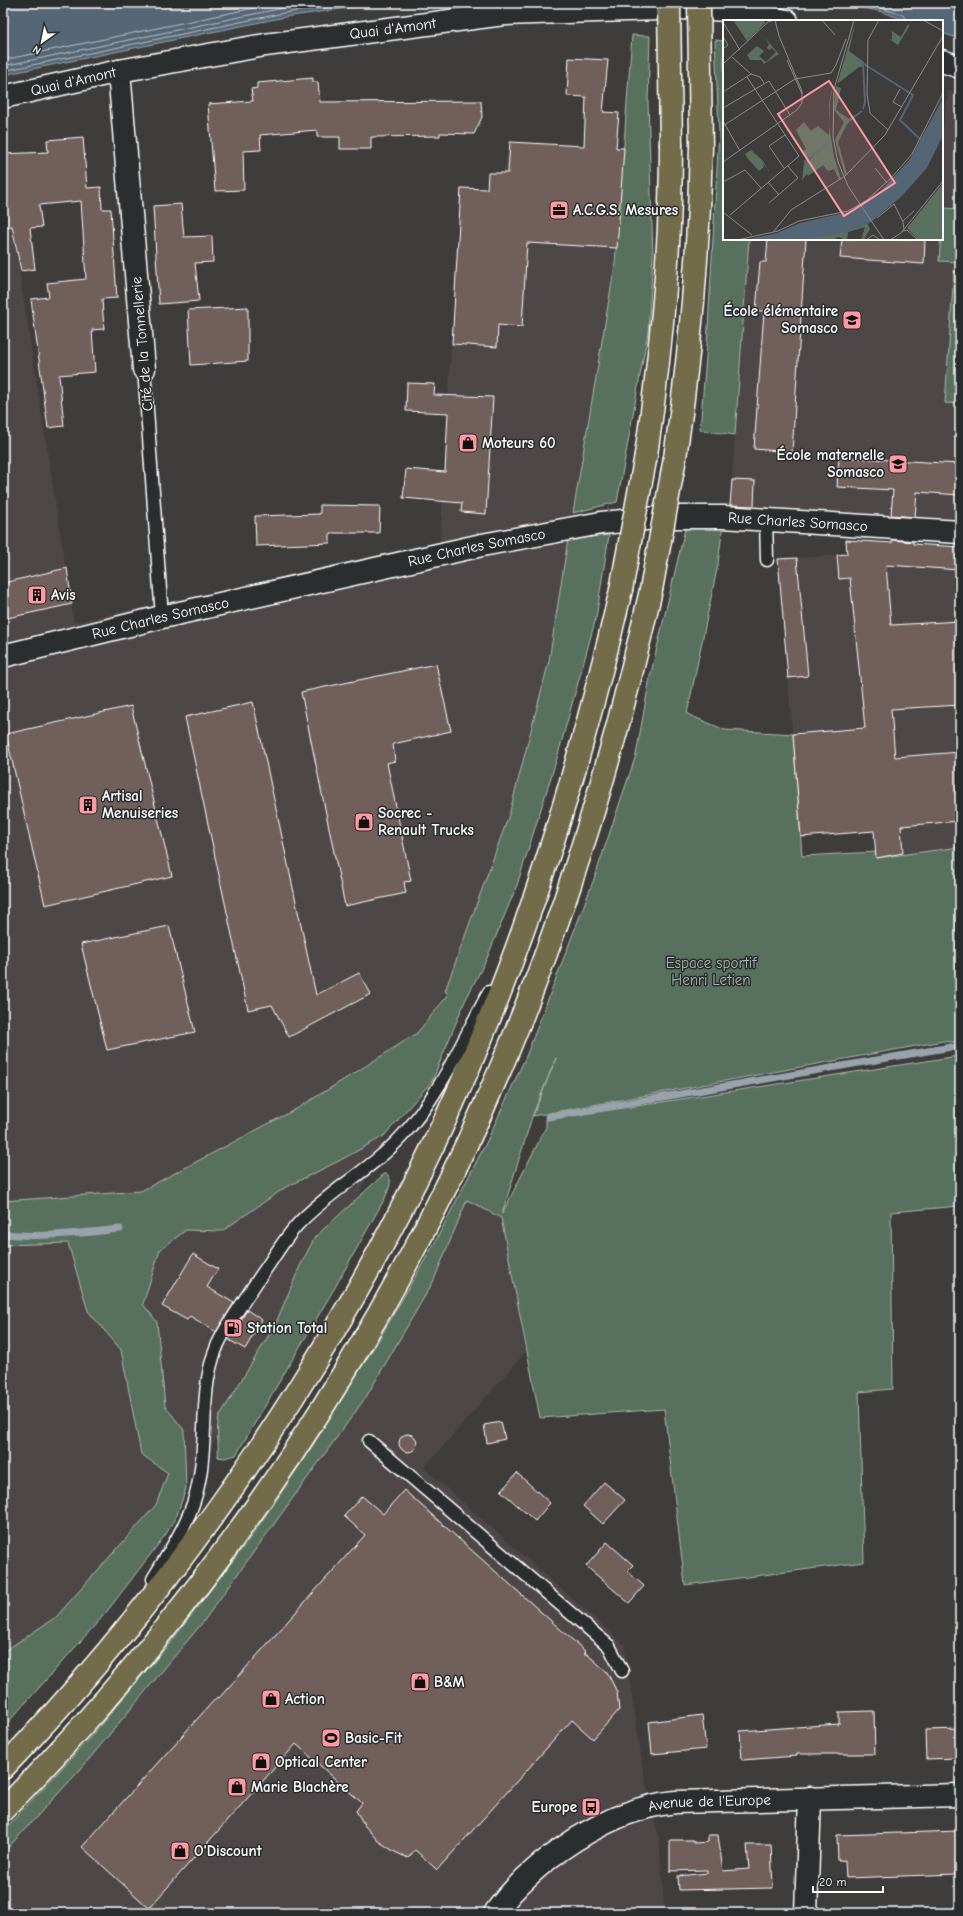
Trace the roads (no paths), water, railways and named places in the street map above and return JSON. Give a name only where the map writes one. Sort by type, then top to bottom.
[{"type":"highway","points":[[3,1768],[63,1703],[121,1634],[204,1527],[302,1382],[370,1268],[412,1186],[471,1063],[523,932],[576,770],[621,590],[646,455],[658,370],[666,290],[671,199],[669,3]]},
{"type":"highway","points":[[3,1810],[104,1701],[170,1621],[235,1535],[332,1390],[414,1249],[459,1158],[506,1055],[565,900],[607,768],[630,680],[651,590],[675,458],[694,309],[701,147],[699,3]]},
{"type":"street","name":"Quai d'Amont","points":[[3,97],[119,71],[265,45],[524,12],[690,8],[728,10],[782,20]]},
{"type":"street","points":[[943,61],[960,67]]},
{"type":"street","name":"Cité de la Tonnellerie","points":[[119,71],[144,369]]},
{"type":"street","name":"Rue Charles Somasco","points":[[3,656],[162,617],[482,545],[619,521],[669,517],[723,517],[960,532]]},
{"type":"street","name":"Avenue de l'Europe","points":[[495,1913],[512,1891],[545,1861],[576,1839],[640,1808],[660,1803],[676,1802],[960,1795]]},
{"type":"street","points":[[806,1913],[810,1798]]},
{"type":"lane","name":"Cité de la Tonnellerie","points":[[144,369],[162,617]]},
{"type":"lane","points":[[766,519],[767,560]]},
{"type":"lane","points":[[121,1634],[174,1544],[195,1495],[201,1469],[206,1381],[214,1351],[222,1336],[244,1300],[298,1224],[381,1156],[403,1135],[423,1110],[523,932]]},
{"type":"lane","points":[[369,1441],[609,1646],[622,1671]]},
{"type":"water","points":[[3,3],[382,3],[285,17],[3,75]]},
{"type":"water","points":[[835,3],[960,3],[960,39],[943,33],[943,20],[904,20],[879,11]]},
{"type":"waterway","points":[[548,1117],[951,1047],[960,1049]]},
{"type":"waterway","points":[[3,1234],[47,1235],[120,1229]]},
{"type":"place","name":"A.C.G.S. Mesures","points":[[559,210]]},
{"type":"place","name":"École élémentaire Somasco","points":[[852,320]]},
{"type":"place","name":"Moteurs 60","points":[[468,443]]},
{"type":"place","name":"École maternelle Somasco","points":[[898,464]]},
{"type":"place","name":"Avis","points":[[37,595]]},
{"type":"place","name":"Artisal Menuiseries","points":[[88,805]]},
{"type":"place","name":"Socrec - Renault Trucks","points":[[364,822]]},
{"type":"place","name":"Station Total","points":[[233,1328]]},
{"type":"place","name":"B&M","points":[[420,1682]]},
{"type":"place","name":"Action","points":[[271,1699]]},
{"type":"place","name":"Basic-Fit","points":[[331,1738]]},
{"type":"place","name":"Optical Center","points":[[261,1762]]},
{"type":"place","name":"Marie Blachère","points":[[237,1787]]},
{"type":"place","name":"Europe","points":[[591,1807]]},
{"type":"place","name":"O'Discount","points":[[180,1851]]},
{"type":"park label","name":"Espace sportif Henri Letien","points":[[711,972]]}]
